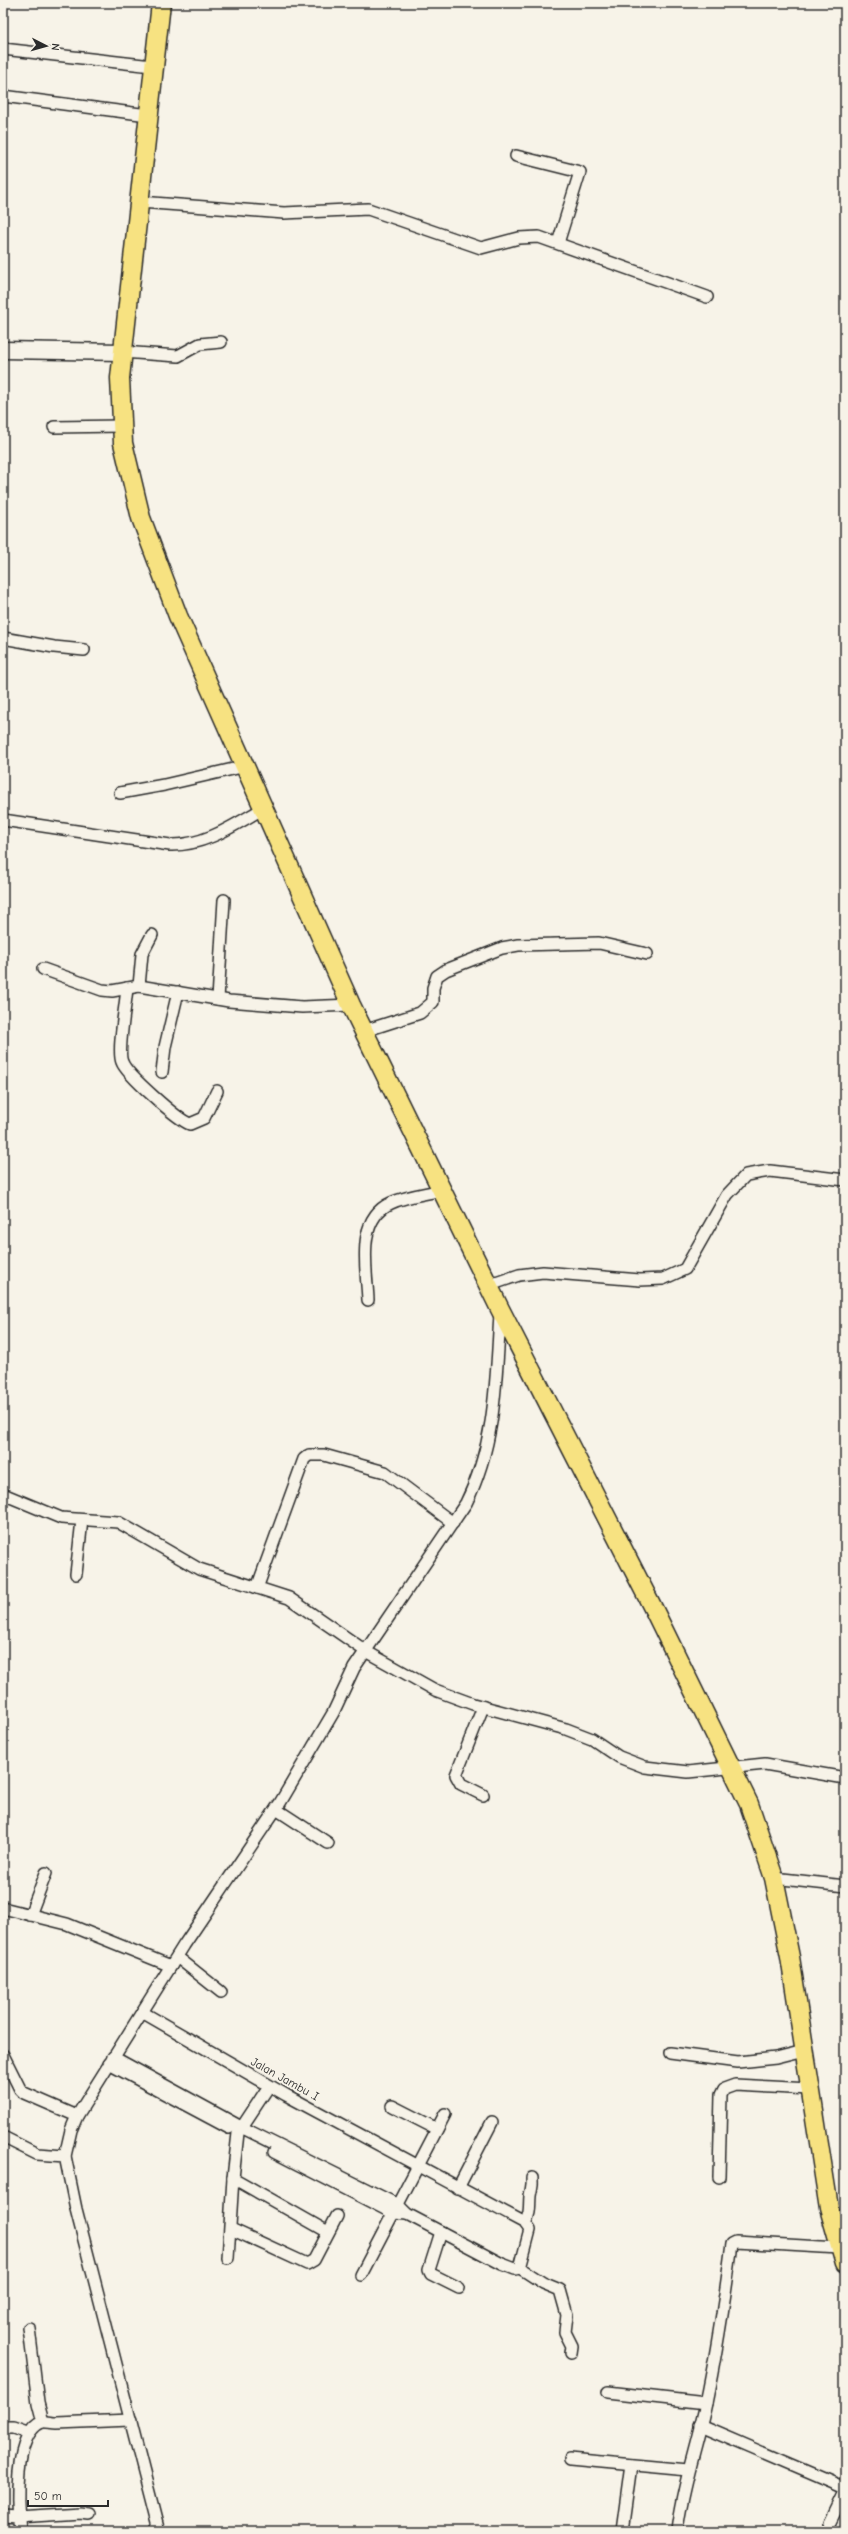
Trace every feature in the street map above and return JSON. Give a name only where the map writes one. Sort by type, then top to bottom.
[{"type":"main road","points":[[161,3],[152,66],[140,202],[120,378],[121,426],[126,464],[142,518],[178,616],[351,1005],[490,1285],[500,1309],[749,1804],[774,1878],[829,2208],[842,2256]]},
{"type":"street","points":[[3,49],[152,66]]},
{"type":"street","points":[[3,96],[148,115]]},
{"type":"street","points":[[516,156],[580,172],[558,243]]},
{"type":"street","points":[[140,202],[284,213],[368,209],[481,248],[530,237],[539,237],[707,297]]},
{"type":"street","points":[[3,350],[122,352],[178,356],[200,344],[221,342]]},
{"type":"street","points":[[54,427],[121,426]]},
{"type":"street","points":[[3,638],[54,648],[84,650]]},
{"type":"street","points":[[120,793],[164,786],[246,766]]},
{"type":"street","points":[[3,820],[170,845],[191,845],[207,839],[264,808]]},
{"type":"street","points":[[218,999],[224,900]]},
{"type":"street","points":[[139,986],[142,954],[147,941],[152,935]]},
{"type":"street","points":[[364,1031],[420,1013],[434,1002],[433,988],[437,976],[446,970],[502,948],[518,945],[599,943],[647,954]]},
{"type":"street","points":[[43,969],[102,990],[139,986],[218,999],[302,1007],[351,1005]]},
{"type":"street","points":[[127,988],[121,1055],[125,1068],[175,1116],[190,1124],[204,1118],[217,1092]]},
{"type":"street","points":[[162,1072],[165,1047],[178,992]]},
{"type":"street","points":[[490,1285],[519,1275],[543,1272],[640,1280],[663,1279],[685,1269],[727,1195],[746,1175],[770,1171],[845,1180]]},
{"type":"street","points":[[368,1300],[365,1243],[375,1217],[391,1203],[442,1190]]},
{"type":"street","points":[[159,2531],[76,2209],[65,2156],[69,2136],[77,2116],[174,1961],[276,1809],[333,1714],[354,1668],[367,1652],[453,1523],[477,1482],[486,1453],[493,1421],[500,1309]]},
{"type":"street","points":[[257,1588],[304,1459],[308,1455],[324,1455],[385,1472],[453,1523]]},
{"type":"street","points":[[3,1494],[52,1515],[82,1520],[118,1522],[199,1568],[289,1598],[367,1652],[436,1690],[483,1707],[566,1729],[592,1739],[619,1758],[645,1767],[688,1772],[732,1769],[765,1764],[845,1778]]},
{"type":"street","points":[[76,1574],[82,1520]]},
{"type":"street","points":[[483,1707],[456,1775],[461,1784],[484,1795]]},
{"type":"street","points":[[276,1809],[328,1843]]},
{"type":"street","points":[[30,1915],[46,1873]]},
{"type":"street","points":[[774,1878],[845,1886]]},
{"type":"street","points":[[4,1912],[30,1915],[68,1924],[174,1961],[221,1992]]},
{"type":"street","name":"Jalan Jambu .I","points":[[142,2012],[269,2086],[525,2223]]},
{"type":"street","points":[[670,2053],[738,2062],[776,2058],[804,2051]]},
{"type":"street","points":[[3,2055],[20,2089],[24,2093],[77,2116]]},
{"type":"street","points":[[111,2061],[240,2130],[407,2214],[507,2267],[515,2270],[520,2268]]},
{"type":"street","points":[[719,2177],[721,2095],[724,2089],[735,2085],[810,2089]]},
{"type":"street","points":[[228,2258],[233,2178],[240,2130],[269,2086]]},
{"type":"street","points":[[392,2106],[437,2129]]},
{"type":"street","points":[[361,2275],[445,2114]]},
{"type":"street","points":[[458,2188],[492,2122]]},
{"type":"street","points":[[3,2137],[37,2154],[65,2156]]},
{"type":"street","points":[[233,2178],[328,2232]]},
{"type":"street","points":[[520,2268],[530,2230],[525,2223],[531,2214],[530,2197],[533,2189],[532,2178]]},
{"type":"street","points":[[231,2229],[307,2264],[314,2260],[337,2216]]},
{"type":"street","points":[[442,2232],[429,2270],[431,2274],[459,2288]]},
{"type":"street","points":[[677,2531],[688,2470],[706,2403],[729,2274],[732,2244],[736,2242],[842,2256]]},
{"type":"street","points":[[520,2268],[543,2283],[560,2290],[567,2315],[565,2332],[572,2346],[571,2353]]},
{"type":"street","points":[[30,2328],[38,2403],[43,2422]]},
{"type":"street","points":[[608,2392],[706,2403]]},
{"type":"street","points":[[20,2531],[17,2517],[20,2476],[24,2442],[28,2433],[43,2422],[131,2420]]},
{"type":"street","points":[[700,2426],[845,2488]]},
{"type":"street","points":[[3,2428],[14,2428],[28,2433]]},
{"type":"street","points":[[570,2459],[688,2470]]},
{"type":"street","points":[[622,2531],[631,2465]]},
{"type":"street","points":[[830,2522],[845,2491]]},
{"type":"street","points":[[3,2516],[17,2517],[77,2513],[88,2514]]}]
